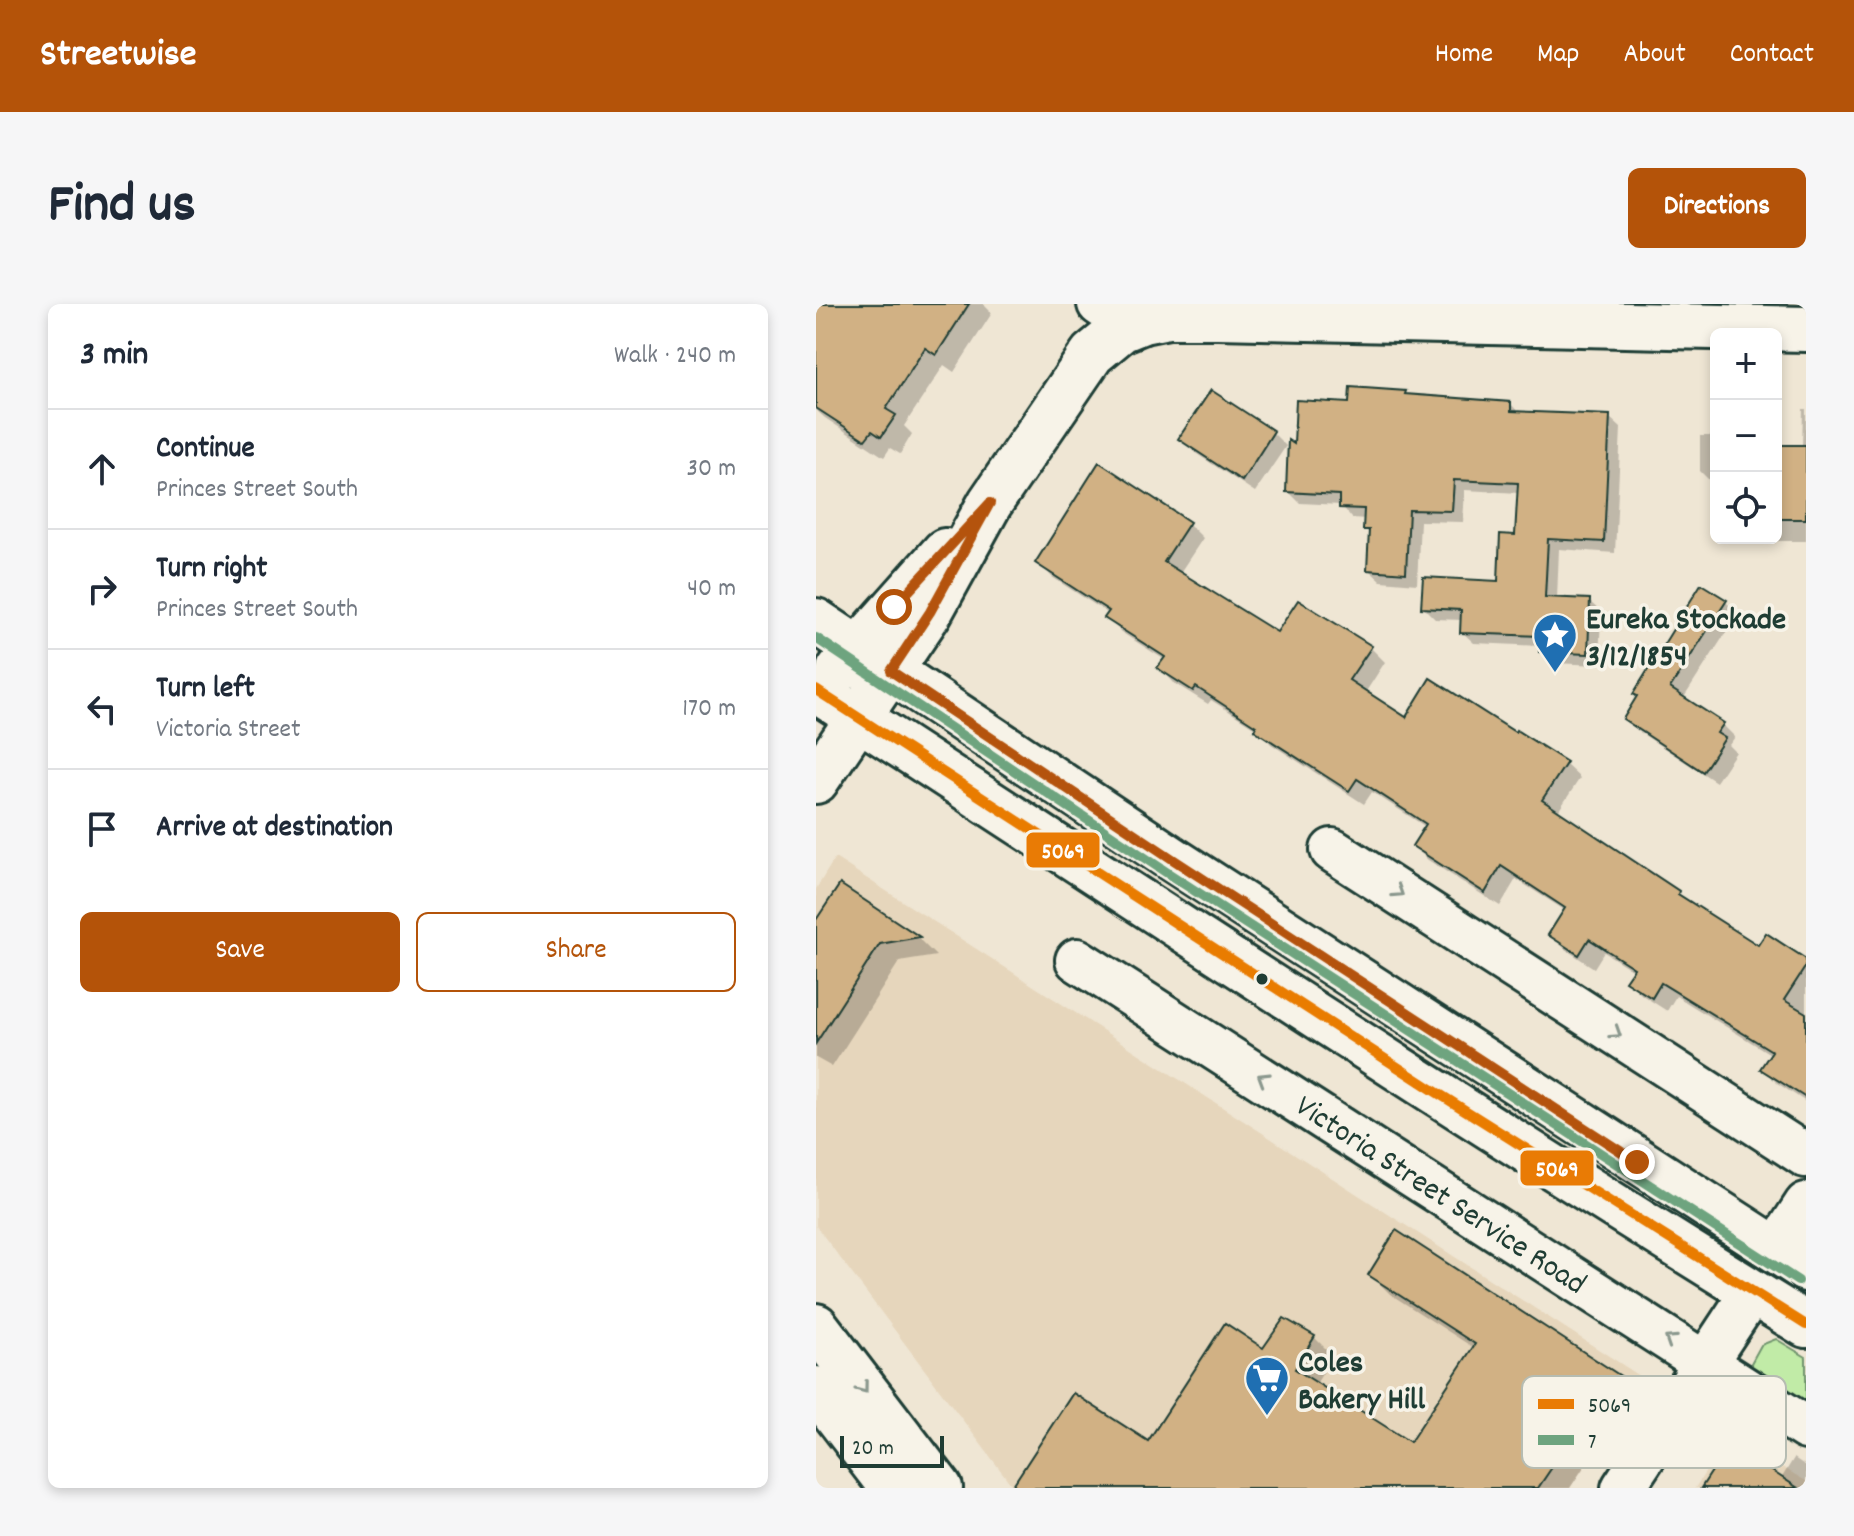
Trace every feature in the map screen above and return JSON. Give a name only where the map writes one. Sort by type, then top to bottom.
[{"type":"street","points":[[1806,329],[1141,312],[1102,343],[1082,366],[990,503],[930,612],[874,660],[818,694],[1806,1325]]},
{"type":"street","points":[[816,621],[1174,860],[1791,1260],[1806,1204]]},
{"type":"street","points":[[816,781],[858,718],[874,660]]},
{"type":"street","points":[[1332,850],[1806,1156]]},
{"type":"street","name":"Victoria Street Service Road","points":[[1077,960],[1726,1376]]},
{"type":"street","points":[[1697,1376],[1752,1292]]},
{"type":"street","points":[[816,1326],[940,1488]]},
{"type":"street","points":[[816,1389],[892,1488]]},
{"type":"street","name":"Victoria Street Service Road","points":[[1786,1415],[1806,1428]]},
{"type":"street","points":[[1623,1488],[1636,1468]]},
{"type":"shaded area","points":[[835,858],[1640,1376],[1522,1376],[1522,1468],[1583,1468],[1570,1488],[1014,1488],[816,1226],[816,889]]},
{"type":"shaded area","points":[[1708,1468],[1784,1468],[1806,1481],[1806,1488],[1695,1488]]},
{"type":"green space","points":[[1776,1339],[1806,1357],[1806,1406],[1786,1393],[1786,1376],[1760,1376],[1752,1371],[1750,1365],[1761,1345]]},
{"type":"building","points":[[816,304],[969,304],[936,355],[925,348],[886,409],[896,415],[881,437],[872,431],[865,440],[816,408]]},
{"type":"building","points":[[1350,387],[1511,402],[1511,411],[1610,415],[1604,542],[1548,539],[1545,597],[1590,599],[1588,654],[1539,652],[1540,636],[1460,633],[1461,610],[1421,608],[1423,577],[1498,581],[1500,534],[1515,535],[1518,483],[1454,480],[1452,511],[1409,510],[1406,573],[1367,570],[1369,530],[1363,530],[1364,509],[1339,508],[1339,495],[1286,492],[1288,440],[1294,444],[1296,400],[1349,403]]},
{"type":"building","points":[[1211,390],[1274,431],[1242,481],[1178,439]]},
{"type":"building","points":[[1782,445],[1806,445],[1806,519],[1782,519]]},
{"type":"building","points":[[1099,462],[1190,522],[1164,562],[1277,632],[1298,600],[1372,646],[1349,680],[1406,717],[1430,678],[1516,730],[1567,762],[1542,800],[1758,945],[1766,933],[1806,959],[1806,966],[1784,1000],[1806,1013],[1806,1098],[1760,1069],[1772,1051],[1661,983],[1652,998],[1625,981],[1634,968],[1589,939],[1579,955],[1548,935],[1565,908],[1501,866],[1485,893],[1412,846],[1426,824],[1357,779],[1349,791],[1254,730],[1256,726],[1196,687],[1193,691],[1157,668],[1165,657],[1104,618],[1109,611],[1035,563]]},
{"type":"building","points":[[1701,584],[1727,600],[1670,688],[1724,723],[1717,733],[1725,738],[1703,772],[1623,719],[1637,696],[1633,694]]},
{"type":"building","points":[[840,884],[920,937],[880,944],[816,1043],[816,920]]},
{"type":"building","name":"Coles Bakery Hill","points":[[1396,1230],[1621,1376],[1522,1376],[1522,1468],[1552,1468],[1538,1488],[1011,1488],[1073,1393],[1148,1441],[1225,1323],[1263,1348],[1284,1318],[1315,1336],[1295,1369],[1410,1442],[1475,1344],[1368,1275]]},
{"type":"building","points":[[1714,1468],[1767,1468],[1798,1488],[1701,1488]]},
{"type":"transit line","name":"7","points":[[816,638],[1166,872],[1798,1281]]},
{"type":"transit line","name":"5069","points":[[816,690],[1433,1090],[1806,1325]]},
{"type":"place","name":"Eureka Stockade 3/12/1854","points":[[1555,674]]},
{"type":"place","name":"Coles Bakery Hill","points":[[1267,1417]]},
{"type":"route","points":[[894,607],[990,503],[930,612],[891,671],[1637,1162]]}]
